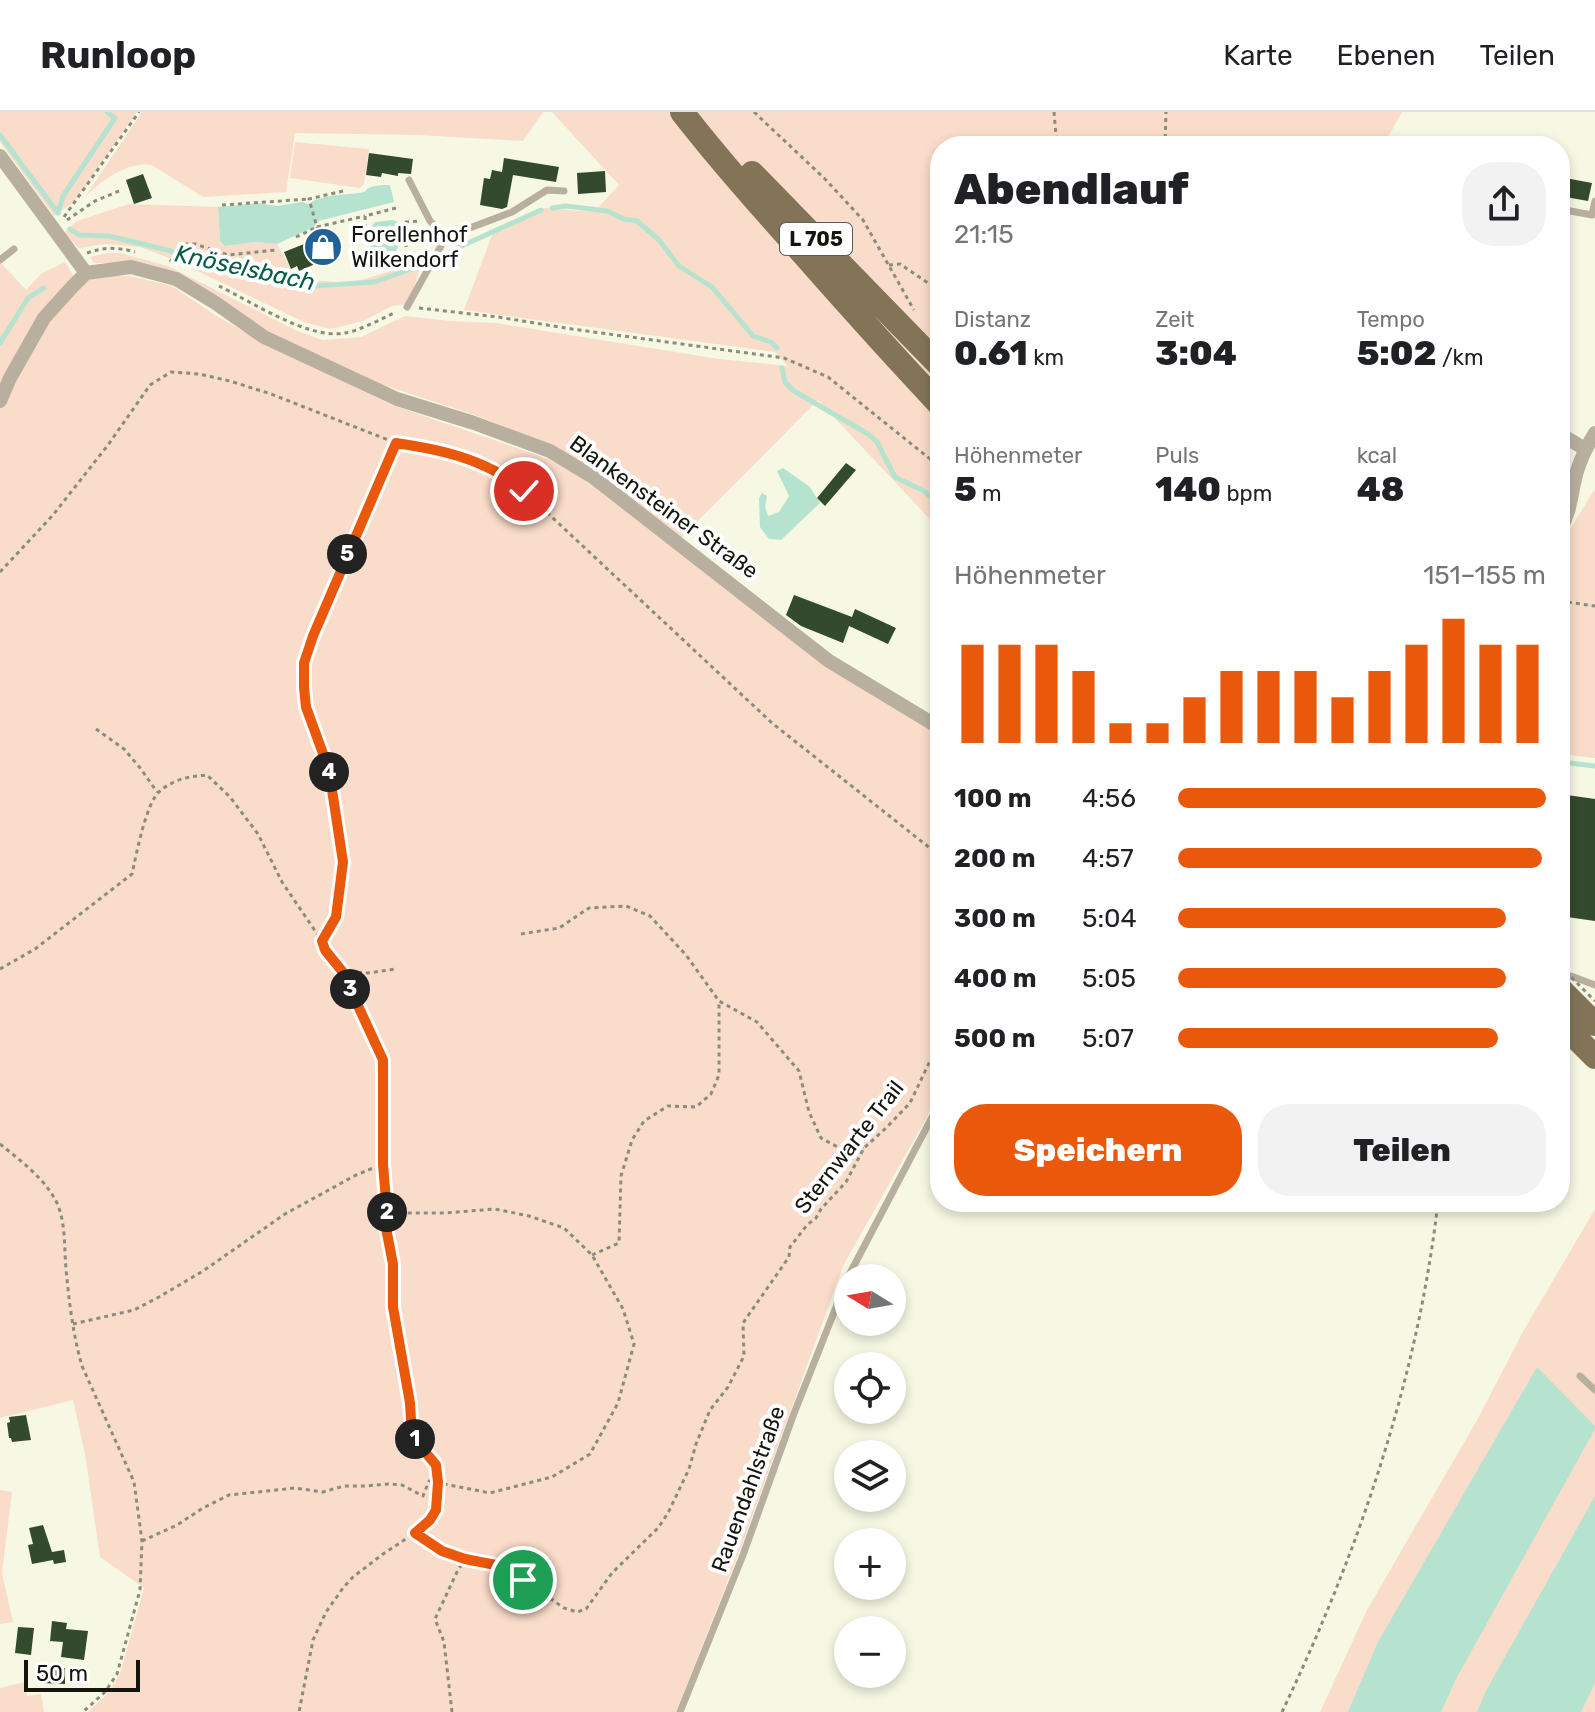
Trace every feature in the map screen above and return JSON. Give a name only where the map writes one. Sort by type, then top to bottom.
[{"type":"main road","name":"L 705","points":[[682,112],[769,216],[930,395]]},
{"type":"main road","name":"L 705","points":[[692,112],[930,356]]},
{"type":"main road","points":[[1570,999],[1595,1024]]},
{"type":"main road","points":[[1570,1032],[1595,1057]]},
{"type":"street","points":[[0,156],[86,273],[44,318],[0,401]]},
{"type":"street","name":"Blankensteiner Straße","points":[[86,273],[131,267],[176,279],[264,337],[331,369],[397,399],[550,451],[593,477],[829,661],[930,722]]},
{"type":"street","points":[[1570,504],[1577,470],[1595,433]]},
{"type":"street","points":[[1570,440],[1585,449]]},
{"type":"lane","points":[[409,180],[430,221],[446,237]]},
{"type":"lane","points":[[407,307],[446,237],[512,212],[547,190],[564,191]]},
{"type":"lane","points":[[1570,211],[1592,215],[1595,201]]},
{"type":"lane","points":[[0,260],[14,249]]},
{"type":"lane","points":[[1570,976],[1595,985]]},
{"type":"lane","name":"Rauendahlstraße","points":[[680,1712],[848,1278],[930,1121]]},
{"type":"lane","points":[[1580,1376],[1595,1390]]},
{"type":"path","points":[[54,229],[139,112]]},
{"type":"path","points":[[754,112],[863,220],[920,320]]},
{"type":"path","points":[[1054,112],[1056,136]]},
{"type":"path","points":[[1165,136],[1166,112]]},
{"type":"path","points":[[54,229],[95,201],[119,191]]},
{"type":"path","points":[[222,205],[309,199],[343,191]]},
{"type":"path","points":[[309,199],[317,227]]},
{"type":"path","points":[[296,237],[317,227],[396,208]]},
{"type":"path","points":[[365,216],[367,249],[376,255],[406,253],[406,222],[430,221]]},
{"type":"path","points":[[172,260],[182,244],[195,244],[228,255],[276,250]]},
{"type":"path","points":[[75,258],[97,249],[129,250]]},
{"type":"path","points":[[889,265],[900,264],[930,284]]},
{"type":"path","points":[[210,282],[300,327],[321,333],[346,333],[407,307],[784,358],[828,377],[930,459]]},
{"type":"path","points":[[0,572],[53,515],[150,385],[171,372],[230,381],[396,443],[441,451],[494,470],[524,491],[772,723],[930,848]]},
{"type":"path","points":[[322,941],[336,917],[343,862],[329,770],[306,707],[304,663],[332,588],[396,443]]},
{"type":"path","points":[[1570,602],[1595,606]]},
{"type":"path","points":[[96,729],[124,749],[157,792]]},
{"type":"path","points":[[0,969],[35,949],[132,874],[140,832],[157,792],[185,777],[207,775],[230,797],[258,834],[282,882],[342,971],[383,1060],[383,1164],[386,1228],[393,1264],[393,1307],[410,1403],[412,1436],[436,1465],[436,1510],[415,1533],[353,1577],[326,1612],[313,1640],[299,1712]]},
{"type":"path","points":[[521,934],[559,928],[589,908],[626,906],[650,916],[686,955],[719,1001],[757,1022],[799,1071],[809,1112],[821,1138],[845,1151],[864,1148]]},
{"type":"path","points":[[342,971],[368,973],[396,969]]},
{"type":"path","points":[[1570,976],[1595,1001]]},
{"type":"path","points":[[592,1255],[619,1243],[621,1176],[632,1140],[644,1121],[668,1106],[696,1107],[711,1094],[719,1075],[719,1001]]},
{"type":"path","name":"Sternwarte Trail","points":[[415,1533],[442,1551],[509,1570],[564,1608],[577,1612],[586,1609],[612,1573],[658,1528],[668,1513],[689,1469],[710,1410],[728,1387],[744,1356],[743,1323],[789,1257],[790,1247],[846,1182],[864,1148],[910,1103],[930,1061]]},
{"type":"path","points":[[0,1144],[45,1184],[57,1203],[62,1218],[73,1324],[82,1366],[134,1482],[142,1541],[140,1590],[117,1674],[105,1692],[83,1712]]},
{"type":"path","points":[[73,1324],[134,1310],[203,1271],[285,1214],[356,1175],[383,1164]]},
{"type":"path","points":[[142,1541],[229,1495],[295,1488],[323,1492],[344,1486],[388,1484],[402,1485],[423,1496],[429,1481],[490,1493],[552,1477],[590,1454],[618,1403],[634,1344],[623,1309],[592,1255],[564,1228],[495,1209],[387,1213]]},
{"type":"path","points":[[1282,1712],[1317,1636],[1384,1456],[1425,1291],[1437,1212]]},
{"type":"path","points":[[452,1712],[444,1642],[435,1619],[465,1559]]},
{"type":"shaded area","points":[[0,112],[137,112],[74,202],[54,216],[0,142]]},
{"type":"shaded area","points":[[142,112],[543,112],[523,141],[295,133],[286,192],[203,197],[152,165],[143,165],[124,169],[85,197]]},
{"type":"shaded area","points":[[552,112],[1402,112],[1389,136],[930,136],[930,519],[818,400],[681,538],[551,445],[324,361],[133,263],[94,263],[90,257],[120,253],[168,266],[297,331],[323,340],[361,337],[405,316],[496,323],[719,359],[788,366],[775,352],[464,310],[492,235],[543,208],[594,212],[619,185]]},
{"type":"shaded area","points":[[295,142],[369,149],[364,184],[360,188],[290,178]]},
{"type":"shaded area","points":[[390,185],[394,202],[318,221],[314,227],[277,244],[255,242],[224,246],[220,241],[218,207],[258,203],[277,206],[308,204],[327,197],[363,192],[373,186]]},
{"type":"shaded area","points":[[129,204],[218,207],[223,246],[255,242],[277,244],[306,291],[308,280],[351,283],[422,262],[409,304],[392,306],[363,321],[331,329],[304,322],[140,247],[105,244],[79,248],[64,233],[77,221]]},
{"type":"shaded area","points":[[393,220],[401,223],[402,231],[396,251],[377,252],[370,248],[370,228],[375,222]]},
{"type":"shaded area","points":[[0,262],[26,290],[41,274],[65,262],[78,283],[103,276],[130,276],[172,286],[262,342],[392,405],[549,459],[591,482],[825,663],[930,730],[930,1110],[844,1264],[834,1264],[834,1292],[740,1550],[676,1712],[88,1712],[108,1693],[120,1674],[144,1588],[100,1557],[85,1454],[73,1400],[0,1418]]},
{"type":"shaded area","points":[[783,468],[810,487],[820,503],[781,540],[769,539],[760,527],[759,498],[762,493],[767,496],[765,506],[768,516],[779,512],[789,496],[777,471]]},
{"type":"shaded area","points":[[1595,489],[1595,758],[1570,755],[1570,529]]},
{"type":"shaded area","points":[[1595,1209],[1595,1712],[1320,1712],[1367,1610]]},
{"type":"shaded area","points":[[1537,1367],[1595,1429],[1456,1679],[1441,1712],[1348,1712],[1378,1642]]},
{"type":"shaded area","points":[[0,1490],[12,1492],[2,1573],[13,1622],[0,1624]]},
{"type":"shaded area","points":[[1595,1496],[1595,1683],[1581,1712],[1477,1712],[1487,1689]]},
{"type":"shaded area","points":[[25,1682],[27,1696],[41,1694],[44,1712],[0,1712],[0,1688]]},
{"type":"building","points":[[369,153],[413,159],[411,174],[366,175]]},
{"type":"building","points":[[504,158],[559,167],[556,182],[513,175],[507,207],[480,205],[484,178],[490,179],[492,170],[502,172]]},
{"type":"building","points":[[605,171],[606,192],[578,194],[577,173]]},
{"type":"building","points":[[143,174],[152,198],[134,204],[126,180]]},
{"type":"building","points":[[1570,179],[1592,183],[1588,201],[1570,198]]},
{"type":"building","points":[[325,229],[336,255],[299,271],[297,266],[291,269],[284,252],[309,242],[307,237]]},
{"type":"building","points":[[846,463],[856,470],[825,506],[817,498]]},
{"type":"building","points":[[794,595],[852,617],[855,609],[896,628],[888,644],[849,626],[843,643],[801,626],[786,615]]},
{"type":"building","points":[[1570,795],[1595,799],[1595,921],[1570,917]]},
{"type":"building","points":[[26,1415],[31,1440],[12,1442],[7,1423],[10,1422],[9,1417]]},
{"type":"building","points":[[43,1525],[52,1552],[64,1550],[66,1562],[54,1564],[53,1560],[32,1564],[28,1545],[33,1544],[29,1528]]},
{"type":"building","points":[[52,1621],[67,1623],[66,1629],[88,1631],[84,1660],[61,1657],[63,1642],[50,1641]]},
{"type":"building","points":[[18,1627],[34,1628],[31,1655],[15,1653]]},
{"type":"building","points":[[42,1667],[65,1668],[65,1684],[42,1683]]},
{"type":"waterway","points":[[58,213],[63,196],[115,118],[107,112]]},
{"type":"waterway","name":"Knöselsbach","points":[[0,135],[58,213]]},
{"type":"waterway","name":"Knöselsbach","points":[[552,208],[566,206],[607,211],[637,221],[659,240],[679,266],[712,287],[753,336],[771,342],[777,348]]},
{"type":"waterway","name":"Knöselsbach","points":[[442,261],[453,250],[541,210]]},
{"type":"waterway","name":"Knöselsbach","points":[[70,229],[79,235],[109,236],[171,251],[233,271],[262,271],[289,282],[314,286],[374,282],[420,266]]},
{"type":"waterway","points":[[0,343],[28,298],[44,288]]},
{"type":"waterway","name":"Knöselsbach","points":[[782,368],[785,382],[794,391],[868,434],[877,442],[895,477],[930,496]]},
{"type":"waterway","name":"Knöselsbach","points":[[1570,763],[1595,766]]},
{"type":"place","name":"Forellenhof Wilkendorf","points":[[323,247]]},
{"type":"route","points":[[523,1580],[501,1566],[442,1551],[415,1533],[436,1510],[436,1465],[412,1436],[410,1403],[393,1307],[393,1264],[386,1228],[383,1164],[383,1060],[342,971],[325,950],[322,941],[336,917],[343,862],[329,770],[306,707],[304,663],[332,588],[396,443],[470,460],[494,470],[524,491]]}]
